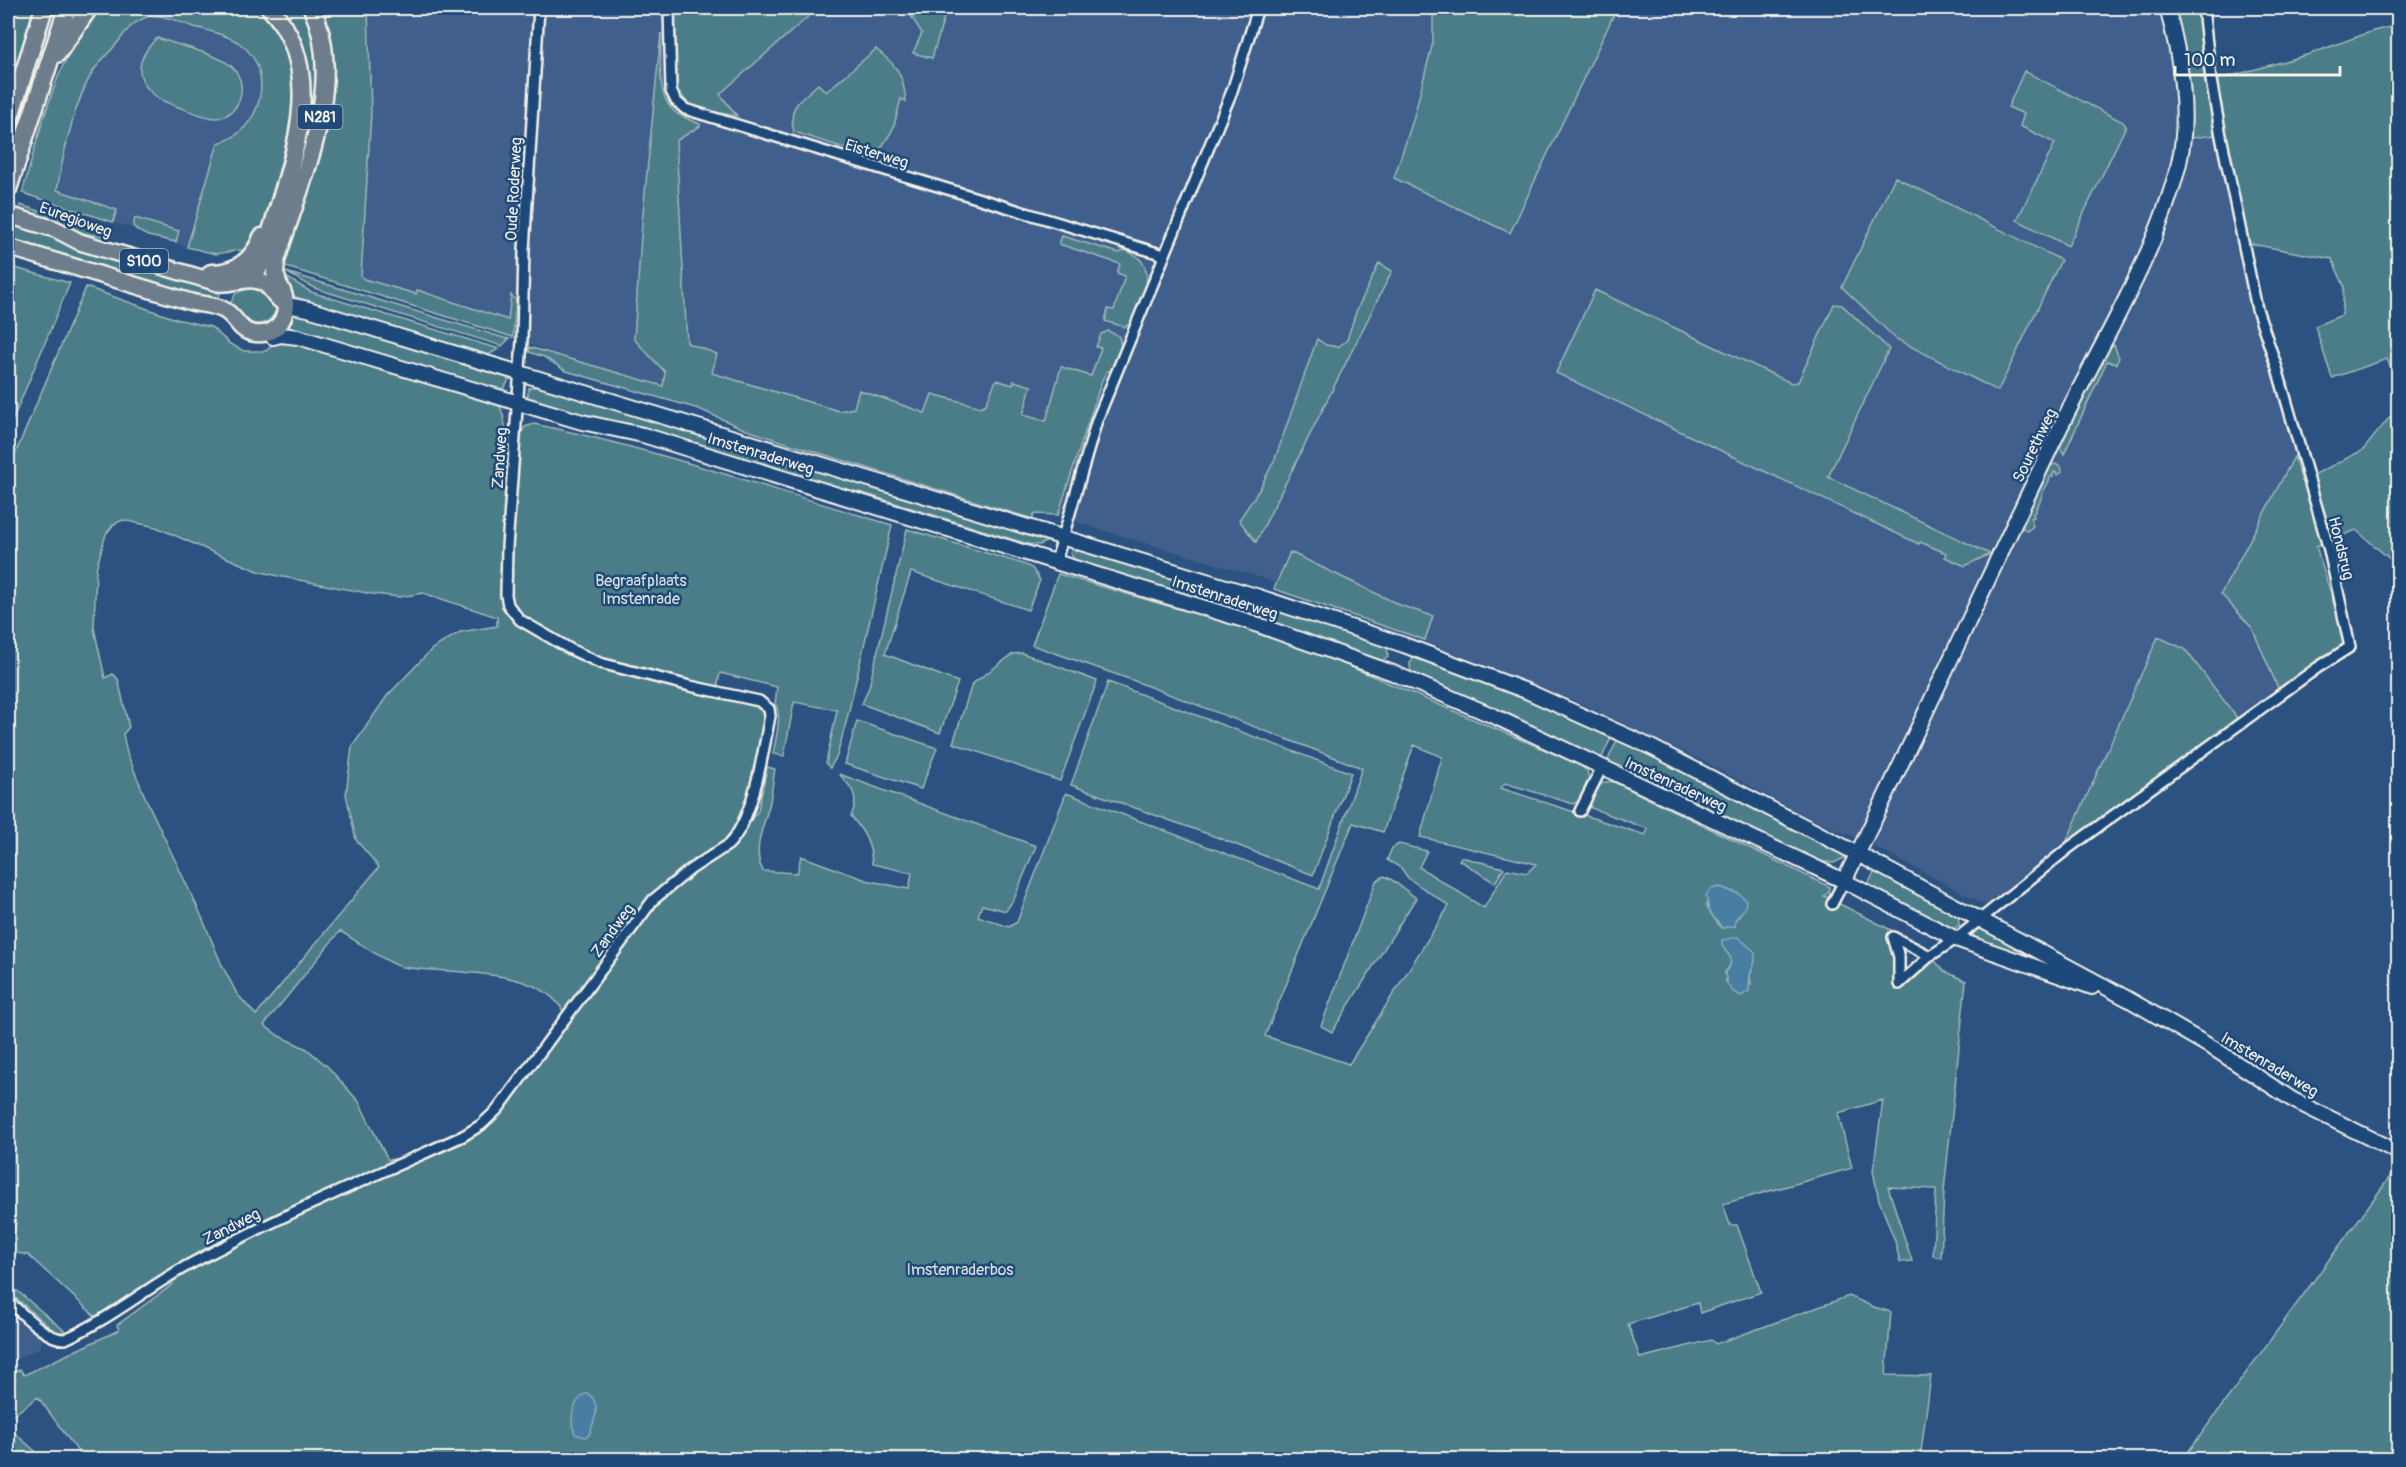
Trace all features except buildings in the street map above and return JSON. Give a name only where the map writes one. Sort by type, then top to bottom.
[{"type":"highway","points":[[8,123],[44,8]]},
{"type":"highway","points":[[9,184],[67,8]]},
{"type":"highway","points":[[43,78],[88,8]]},
{"type":"highway","name":"N281","points":[[242,280],[261,265],[299,129],[303,96],[295,50],[283,23],[270,8]]},
{"type":"highway","name":"N281","points":[[283,294],[275,273],[276,261],[317,128],[325,86],[325,59],[321,36],[312,8]]},
{"type":"highway","name":"N281","points":[[211,273],[224,273],[241,266],[255,253],[264,233],[273,222]]},
{"type":"main road","name":"Euregioweg","points":[[8,215],[55,229],[80,242],[218,283],[226,284],[242,280]]},
{"type":"main road","name":"S100","points":[[55,229],[133,249],[211,273]]},
{"type":"main road","name":"S100","points":[[8,247],[191,302],[222,314],[228,313],[240,327],[258,333],[270,330],[280,322],[283,294],[276,297],[265,284],[242,280]]},
{"type":"main road","points":[[242,280],[226,291],[222,314],[231,332],[244,340],[259,342],[273,337]]},
{"type":"street","name":"Oude Roderweg","points":[[517,404],[539,8]]},
{"type":"street","name":"Eisterweg","points":[[669,8],[671,91],[676,101],[685,109],[1164,255]]},
{"type":"street","points":[[1056,561],[1097,420],[1232,91],[1258,8]]},
{"type":"street","name":"Sourethweg","points":[[1844,881],[2058,431],[2156,237],[2179,163],[2183,139],[2183,112],[2176,37],[2167,8]]},
{"type":"street","name":"Hondsrug","points":[[1978,920],[2080,840],[2317,668],[2350,647],[2328,550],[2277,368],[2257,309],[2221,136],[2211,80],[2203,8]]},
{"type":"street","name":"Imstenraderweg","points":[[283,294],[308,309],[1256,596],[1392,641],[1529,692],[1651,747],[1858,854],[2128,999],[2216,1050],[2293,1100],[2398,1152]]},
{"type":"street","name":"Imstenraderweg","points":[[273,337],[281,335],[298,337],[517,404],[582,422],[643,435],[1247,621],[1393,673],[1602,767],[1844,881],[1956,939],[2032,968],[2128,999]]},
{"type":"street","name":"Zandweg","points":[[8,1301],[50,1336],[65,1340],[192,1263],[299,1209],[463,1136],[481,1125],[498,1109],[653,900],[691,869],[715,855],[733,840],[750,808],[770,709],[759,701],[600,663],[570,649],[520,620],[508,605],[506,595],[507,547],[517,404]]},
{"type":"street","points":[[1581,811],[1602,767]]},
{"type":"street","points":[[1832,904],[1844,881]]},
{"type":"street","points":[[1930,956],[1893,937],[1899,957],[1899,984],[1930,956],[1956,939],[1978,920]]},
{"type":"shaded area","points":[[356,8],[2167,8],[2184,139],[2223,133],[2294,457],[2221,594],[2252,628],[2281,695],[1989,907],[1864,841],[1817,822],[1705,762],[1570,699],[1262,578],[1102,530],[318,276]]},
{"type":"shaded area","points":[[152,15],[182,22],[238,42],[251,54],[259,71],[261,87],[259,107],[251,123],[229,140],[218,143],[187,247],[113,222],[117,210],[57,190],[62,158],[84,90],[93,72],[124,32],[136,22]],"holes":[[[157,38],[195,50],[231,66],[145,85],[140,71]]]},
{"type":"shaded area","points":[[1720,887],[1739,894],[1746,900],[1745,908],[1735,920],[1735,926],[1722,928],[1709,911],[1706,895],[1711,889]]},
{"type":"shaded area","points":[[1738,937],[1755,952],[1749,991],[1741,996],[1727,984],[1725,972],[1730,966],[1731,958],[1722,946],[1722,940]]},
{"type":"shaded area","points":[[8,1310],[40,1337],[42,1342],[39,1348],[8,1363]]},
{"type":"shaded area","points":[[585,1394],[593,1398],[596,1408],[589,1435],[585,1437],[575,1434],[572,1418],[577,1402]]},
{"type":"green space","points":[[8,8],[36,8],[8,91]]},
{"type":"green space","points":[[102,8],[257,8],[269,19],[286,45],[293,77],[288,134],[264,223],[257,238],[246,252],[240,250],[216,254],[187,247],[218,143],[233,137],[245,127],[254,114],[261,84],[258,69],[251,55],[234,40],[168,18],[149,16],[137,22],[127,31],[92,73],[80,99],[70,130],[57,190],[117,210],[113,222],[22,193],[43,120],[61,69],[86,25]]},
{"type":"green space","points":[[278,8],[305,8],[318,50],[316,107],[286,220],[307,108]]},
{"type":"green space","points":[[318,8],[368,8],[371,113],[361,276],[364,279],[416,294],[417,290],[508,320],[511,295],[516,300],[513,337],[283,266],[318,143]]},
{"type":"green space","points":[[673,8],[818,8],[720,94],[737,116],[697,109],[685,100],[676,87]]},
{"type":"green space","points":[[906,8],[947,8],[932,58],[913,53],[922,33]]},
{"type":"green space","points":[[1433,8],[1617,8],[1510,233],[1394,178],[1413,120],[1433,42]]},
{"type":"green space","points":[[2167,8],[2199,8],[2213,81],[2310,54],[2373,31],[2398,25],[2398,384],[2387,359],[2332,378],[2315,326],[2342,315],[2344,286],[2332,259],[2246,243],[2248,240],[2223,134],[2183,139]]},
{"type":"green space","points":[[661,33],[661,77],[665,99],[678,114],[700,124],[676,141],[687,343],[717,354],[712,373],[839,411],[854,408],[859,390],[925,413],[932,394],[981,407],[986,404],[996,380],[1013,385],[1014,381],[1031,386],[1023,415],[1046,421],[1061,367],[1091,376],[1101,348],[1096,347],[1101,334],[1108,331],[1119,336],[1121,346],[1112,370],[1106,372],[1102,380],[1058,515],[1034,514],[1033,519],[774,439],[744,429],[699,409],[566,371],[544,357],[529,352],[529,347],[663,386],[665,372],[634,339],[642,222]]},
{"type":"green space","points":[[157,38],[205,53],[230,65],[240,80],[241,88],[237,105],[232,111],[225,116],[211,117],[159,99],[151,92],[141,77],[140,69],[144,54]]},
{"type":"green space","points":[[876,49],[898,71],[906,101],[901,99],[893,129],[880,150],[863,154],[794,132],[792,116],[797,104],[818,84],[826,92]]},
{"type":"green space","points":[[2024,71],[2123,122],[2126,126],[2068,246],[2017,220],[2055,143],[2020,126],[2024,114],[2008,107]]},
{"type":"green space","points":[[1895,177],[2061,260],[1998,391],[1896,339],[1842,287]]},
{"type":"green space","points":[[20,205],[112,233],[112,235],[92,235],[66,228],[18,212]]},
{"type":"green space","points":[[135,218],[179,231],[176,242],[148,236],[138,231],[133,226]]},
{"type":"green space","points":[[14,224],[186,276],[221,290],[217,301],[183,293],[10,240]]},
{"type":"green space","points":[[1062,236],[1119,253],[1125,250],[1136,256],[1143,264],[1147,283],[1145,293],[1130,324],[1124,327],[1105,321],[1108,309],[1114,310],[1125,276],[1117,273],[1120,264],[1059,244]]},
{"type":"green space","points":[[1379,263],[1392,271],[1256,542],[1239,520],[1259,490],[1275,459],[1317,339],[1326,345],[1338,347],[1347,340],[1356,312]]},
{"type":"green space","points":[[8,266],[70,283],[8,431]]},
{"type":"green space","points":[[286,272],[509,339],[502,346],[314,288]]},
{"type":"green space","points":[[281,274],[311,292],[499,349],[486,356],[377,326],[350,314],[296,297],[291,293]]},
{"type":"green space","name":"Imstenraderbos","points":[[86,287],[176,319],[211,327],[230,344],[244,351],[266,351],[275,342],[293,341],[497,402],[503,416],[507,437],[508,465],[500,598],[511,619],[568,651],[757,702],[763,708],[769,731],[733,843],[758,811],[767,767],[775,769],[770,802],[759,845],[758,854],[763,871],[797,873],[801,856],[866,880],[909,889],[912,873],[872,864],[866,838],[851,816],[855,798],[848,783],[839,774],[1036,846],[1014,899],[1006,911],[982,905],[978,916],[1009,927],[1017,922],[1066,793],[1319,889],[1362,768],[1132,680],[1032,645],[1058,574],[1237,626],[1337,661],[1580,765],[1587,771],[1589,778],[1579,801],[1573,804],[1505,783],[1501,788],[1645,835],[1648,829],[1591,808],[1591,798],[1596,789],[1604,783],[1614,782],[1830,887],[1829,892],[1824,896],[1895,932],[1892,948],[1913,978],[1925,965],[1935,961],[1944,971],[1966,981],[1944,1191],[1941,1258],[1933,1256],[1936,1189],[1888,1187],[1912,1261],[1900,1262],[1895,1241],[1879,1200],[1873,1171],[1883,1100],[1838,1113],[1852,1168],[1723,1204],[1730,1225],[1737,1225],[1761,1292],[1700,1313],[1698,1303],[1628,1324],[1640,1358],[1711,1340],[1716,1344],[1849,1296],[1891,1312],[1886,1375],[1931,1376],[1920,1459],[84,1460],[38,1397],[12,1416],[8,1412],[8,1375],[20,1369],[24,1375],[119,1330],[117,1325],[173,1284],[166,1275],[96,1317],[28,1255],[11,1252],[16,1222],[8,1215],[8,471]],"holes":[[[123,520],[156,527],[258,571],[278,576],[372,594],[400,597],[423,593],[497,617],[497,626],[460,632],[432,649],[387,696],[352,747],[346,794],[356,840],[379,867],[256,1015],[237,994],[221,963],[146,799],[127,753],[123,734],[129,727],[118,679],[113,674],[105,678],[94,628],[96,569],[106,534],[114,524]],[[1414,745],[1442,757],[1420,837],[1536,864],[1527,873],[1507,869],[1484,908],[1419,867],[1427,851],[1399,844],[1392,848],[1387,860],[1401,868],[1408,878],[1449,906],[1349,1064],[1265,1036],[1353,823],[1383,832]],[[1728,890],[1739,894],[1739,916],[1735,920],[1735,926],[1721,928],[1706,903]],[[340,931],[381,957],[403,967],[468,972],[515,979],[536,987],[552,998],[564,1013],[494,1108],[475,1125],[447,1141],[410,1156],[388,1160],[359,1102],[328,1067],[307,1049],[279,1036],[264,1025]],[[1723,946],[1755,961],[1750,975],[1751,984],[1726,982],[1725,972],[1730,966],[1731,958]]]},
{"type":"green space","points":[[250,288],[260,292],[277,309],[266,322],[249,323],[230,304],[236,293]]},
{"type":"green space","points":[[1595,290],[1791,383],[1798,382],[1834,304],[1842,305],[1889,349],[1828,477],[1990,554],[1965,566],[1945,557],[1946,553],[1920,542],[1919,544],[1556,373]]},
{"type":"green space","points":[[291,311],[508,376],[508,382],[504,388],[496,389],[371,352],[282,331]]},
{"type":"green space","points":[[2114,345],[2119,358],[2116,364],[2107,361],[2064,454],[2060,447],[2061,442],[2107,348]]},
{"type":"green space","points":[[539,386],[707,437],[757,448],[1048,541],[1039,545],[1028,544],[863,493],[811,483],[527,399],[529,388]]},
{"type":"green space","points":[[2398,407],[2398,566],[2356,530],[2316,546],[2347,646],[2281,695],[2252,628],[2221,594],[2294,457],[2302,481],[2363,450]]},
{"type":"green space","name":"Begraafplaats Imstenrade","points":[[534,424],[625,445],[892,525],[847,719],[837,756],[830,768],[826,763],[837,710],[794,702],[784,756],[773,754],[778,721],[775,704],[777,687],[720,673],[717,689],[609,663],[528,625],[512,603],[510,587],[518,438],[525,427]]},
{"type":"green space","points":[[2055,464],[2061,466],[2062,472],[2058,475],[2056,472],[2053,473],[2050,477],[2036,511],[2033,513],[2034,517],[2031,518],[2033,526],[2027,531],[2022,525],[2050,466]]},
{"type":"green space","points":[[907,529],[1023,564],[1032,568],[1040,580],[1028,610],[911,572],[885,654],[958,682],[940,733],[862,704],[869,687]]},
{"type":"green space","points":[[1072,546],[1253,599],[1246,616],[1076,562],[1070,553]]},
{"type":"green space","points":[[1290,552],[1402,606],[1433,616],[1425,640],[1274,589]]},
{"type":"green space","points":[[1257,600],[1387,645],[1388,657],[1379,663],[1251,618]]},
{"type":"green space","points":[[2158,637],[2185,649],[2238,719],[2064,847]]},
{"type":"green space","points":[[1022,653],[1097,681],[1060,781],[953,743],[972,684],[1013,654]]},
{"type":"green space","points":[[1422,655],[1613,733],[1600,762],[1411,675],[1410,663],[1415,657]]},
{"type":"green space","points":[[1108,682],[1351,773],[1313,875],[1219,838],[1071,785]]},
{"type":"green space","points":[[857,721],[937,748],[921,789],[845,764]]},
{"type":"green space","points":[[1619,736],[1844,852],[1844,858],[1834,863],[1816,861],[1703,806],[1658,789],[1606,764]]},
{"type":"green space","points":[[1461,857],[1504,868],[1495,883],[1459,860]]},
{"type":"green space","points":[[1876,869],[1953,911],[1958,916],[1959,925],[1953,930],[1866,888]]},
{"type":"green space","points":[[1384,876],[1416,898],[1332,1032],[1321,1026],[1376,881]]},
{"type":"green space","points":[[1983,928],[2055,966],[2054,968],[1973,939],[1974,931]]},
{"type":"green space","points":[[2398,1172],[2398,1459],[2183,1459],[2392,1174]]},
{"type":"green space","points":[[8,1283],[66,1332],[52,1332],[8,1291]]},
{"type":"green space","points":[[8,1427],[44,1459],[8,1459]]}]
